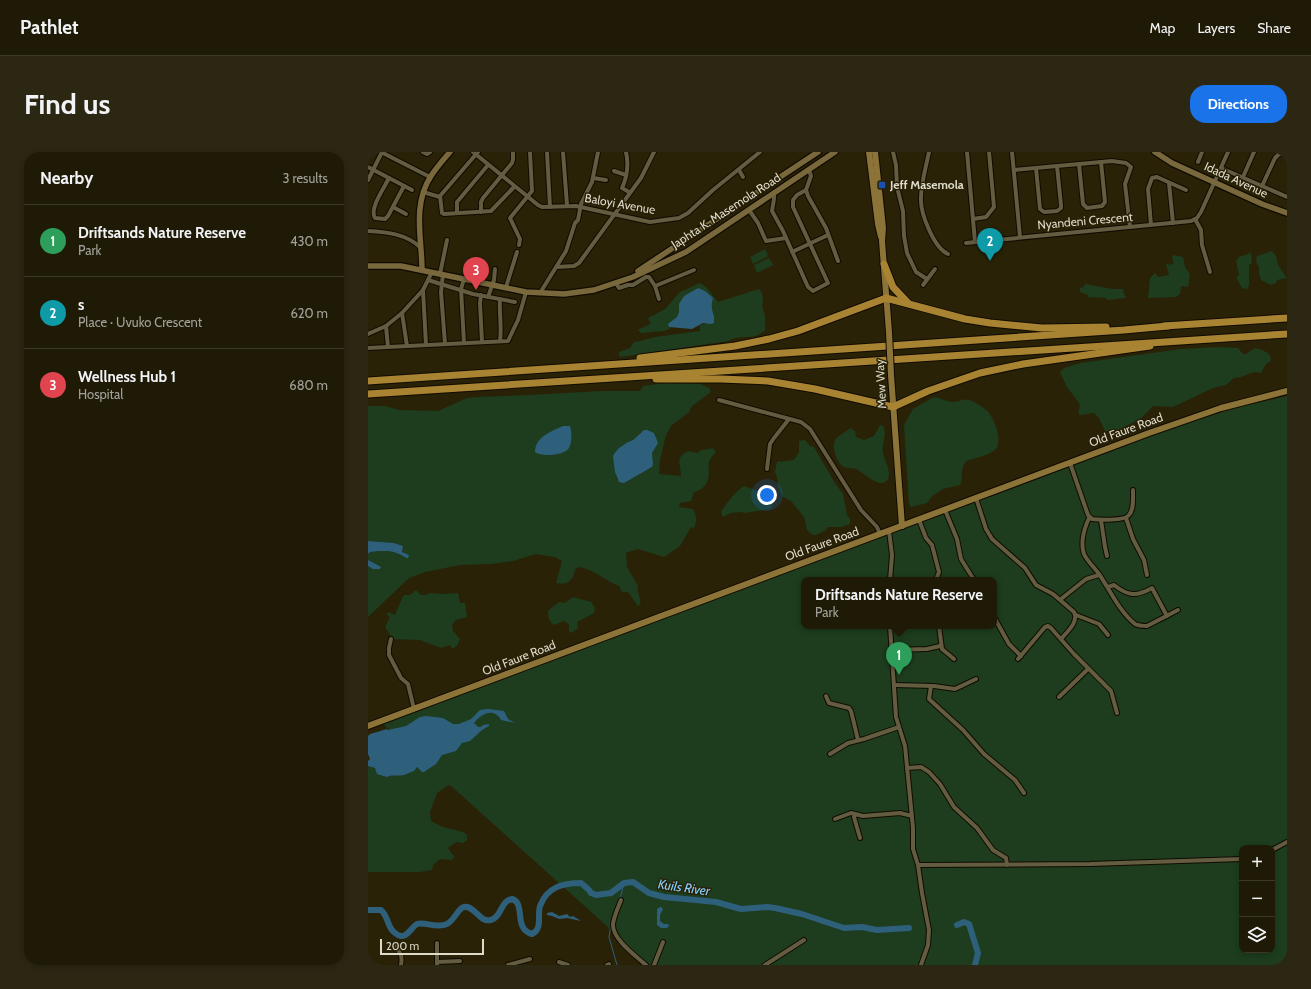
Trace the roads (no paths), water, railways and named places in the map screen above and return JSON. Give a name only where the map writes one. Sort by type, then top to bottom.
[{"type":"highway","points":[[884,264],[893,287],[900,296],[910,304]]},
{"type":"highway","points":[[613,364],[634,359],[735,346],[769,339],[798,331],[886,298],[966,319],[1011,326],[1062,328],[1168,326]]},
{"type":"highway","points":[[368,381],[1287,318]]},
{"type":"highway","points":[[368,394],[1287,334]]},
{"type":"highway","points":[[595,379],[610,381],[721,379],[768,381],[815,389],[893,407],[954,381],[1000,368],[1192,340]]},
{"type":"main road","points":[[422,270],[419,215],[423,192],[430,177],[450,152]]},
{"type":"main road","name":"Japhta K. Masemola Road","points":[[625,280],[818,152]]},
{"type":"main road","name":"Japhta K. Masemola Road","points":[[368,266],[394,266],[422,270],[526,292],[556,294],[582,292],[625,280],[686,252],[835,152]]},
{"type":"main road","name":"Mew Way","points":[[875,152],[883,228],[882,240]]},
{"type":"main road","name":"Idada Avenue","points":[[1155,152],[1166,160],[1269,207],[1287,213]]},
{"type":"main road","name":"Mew Way","points":[[868,154],[878,224],[882,240],[902,526]]},
{"type":"main road","name":"Old Faure Road","points":[[368,726],[1201,415],[1287,391]]},
{"type":"street","points":[[368,180],[382,152],[430,177]]},
{"type":"street","points":[[423,152],[428,154],[430,152]]},
{"type":"street","points":[[481,212],[481,202],[483,198],[513,161],[513,152]]},
{"type":"street","points":[[519,245],[520,239],[514,225],[510,220],[512,215],[532,189],[530,152]]},
{"type":"street","points":[[547,152],[550,207]]},
{"type":"street","points":[[563,152],[567,206]]},
{"type":"street","points":[[540,293],[566,251],[578,220],[580,207],[593,178],[598,152]]},
{"type":"street","points":[[626,152],[628,167],[622,188],[629,192]]},
{"type":"street","points":[[556,267],[574,266],[579,263],[629,192],[641,178],[654,152]]},
{"type":"street","name":"Baloyi Avenue","points":[[476,153],[514,187],[538,205],[550,207],[580,207],[650,222],[679,218],[688,213],[713,190],[760,152]]},
{"type":"street","points":[[893,152],[896,165],[897,187],[905,221],[904,240],[909,258],[916,272],[927,279]]},
{"type":"street","points":[[929,152],[921,202],[927,223],[936,244],[948,254]]},
{"type":"street","points":[[967,152],[975,242]]},
{"type":"street","points":[[973,219],[986,217],[994,207],[989,152]]},
{"type":"street","points":[[1012,152],[1020,237]]},
{"type":"street","points":[[1198,162],[1202,152]]},
{"type":"street","points":[[1210,272],[1202,245],[1202,230],[1195,219],[1201,212],[1228,152]]},
{"type":"street","points":[[1243,177],[1254,152]]},
{"type":"street","points":[[476,153],[440,197],[442,213],[481,212],[494,210],[514,187]]},
{"type":"street","points":[[1262,186],[1279,154],[1287,153]]},
{"type":"street","points":[[1014,170],[1121,161],[1130,166],[1125,184],[1130,227]]},
{"type":"street","points":[[1079,164],[1083,204],[1087,208],[1096,208],[1102,206],[1105,202],[1101,162]]},
{"type":"street","points":[[457,213],[458,202],[488,165]]},
{"type":"street","points":[[1036,168],[1040,209],[1044,212],[1054,212],[1059,210],[1061,207],[1058,166]]},
{"type":"street","points":[[368,167],[412,190]]},
{"type":"street","points":[[1221,168],[1287,197]]},
{"type":"street","points":[[739,170],[743,177]]},
{"type":"street","points":[[774,194],[772,211],[810,290],[818,290],[828,283],[793,204],[793,200],[806,190],[811,179],[809,170]]},
{"type":"street","points":[[614,171],[626,175]]},
{"type":"street","points":[[1151,225],[1148,189],[1151,179],[1156,177],[1186,190]]},
{"type":"street","points":[[389,178],[373,210],[374,217],[376,219],[384,219],[388,216],[404,186]]},
{"type":"street","points":[[593,178],[606,180]]},
{"type":"street","points":[[1170,183],[1173,223]]},
{"type":"street","points":[[806,190],[823,222],[838,261]]},
{"type":"street","points":[[423,192],[440,197]]},
{"type":"street","points":[[393,207],[406,214]]},
{"type":"street","points":[[749,210],[758,223],[766,241],[786,238]]},
{"type":"street","name":"Nyandeni Crescent","points":[[966,243],[1186,222],[1195,219]]},
{"type":"street","points":[[368,231],[401,236],[414,242],[421,248]]},
{"type":"street","points":[[792,252],[828,235]]},
{"type":"street","points":[[445,344],[441,274],[447,240]]},
{"type":"street","points":[[506,287],[517,252]]},
{"type":"street","points":[[488,297],[495,276],[495,269]]},
{"type":"street","points":[[923,284],[935,269]]},
{"type":"street","points":[[655,286],[694,270]]},
{"type":"street","points":[[368,334],[386,326],[402,313],[423,290],[432,272]]},
{"type":"street","points":[[616,283],[619,288],[628,284],[633,285],[648,277],[655,286],[659,299]]},
{"type":"street","points":[[464,279],[461,289],[464,343]]},
{"type":"street","points":[[428,280],[488,297],[515,302]]},
{"type":"street","points":[[423,290],[426,345]]},
{"type":"street","points":[[368,348],[508,341],[518,320],[526,292]]},
{"type":"street","points":[[481,295],[482,342]]},
{"type":"street","points":[[500,299],[500,341]]},
{"type":"street","points":[[402,313],[407,346]]},
{"type":"street","points":[[386,326],[388,347]]},
{"type":"street","points":[[719,400],[800,422],[810,429],[861,510],[877,527],[880,534]]},
{"type":"street","points":[[767,469],[770,444],[790,419]]},
{"type":"street","points":[[1070,463],[1089,518],[1083,535],[1084,553],[1108,586],[1118,604],[1137,625],[1141,626],[1147,626],[1178,610]]},
{"type":"street","points":[[1089,518],[1101,520],[1126,518],[1129,516],[1131,511],[1133,490]]},
{"type":"street","points":[[976,498],[989,536],[1026,568],[1036,585],[1061,599],[1076,615],[1099,624],[1108,634]]},
{"type":"street","points":[[945,510],[957,539],[961,559],[972,577]]},
{"type":"street","points":[[1126,518],[1133,539],[1144,560],[1147,575]]},
{"type":"street","points":[[919,520],[926,538],[932,545],[939,572],[937,577]]},
{"type":"street","points":[[1101,520],[1107,556]]},
{"type":"street","points":[[889,531],[892,555],[890,577]]},
{"type":"street","points":[[1061,599],[1086,579],[1099,575]]},
{"type":"street","points":[[1108,586],[1114,585],[1130,594],[1136,595],[1152,588],[1167,616]]},
{"type":"street","points":[[1061,639],[1072,626],[1076,615]]},
{"type":"street","points":[[997,623],[1009,644],[1019,657],[1045,627],[1048,626],[1051,628],[1088,669],[1111,691],[1117,713]]},
{"type":"street","points":[[890,629],[896,718],[904,741],[914,834],[913,849],[918,865],[930,936],[921,965]]},
{"type":"street","points":[[939,629],[940,646],[954,659]]},
{"type":"street","points":[[391,639],[388,652],[401,678],[408,684],[414,709]]},
{"type":"street","points":[[892,650],[927,649],[940,646]]},
{"type":"street","points":[[1059,697],[1088,669]]},
{"type":"street","points":[[894,685],[931,686],[955,689],[976,679]]},
{"type":"street","points":[[931,686],[929,699],[963,730],[984,754],[1015,780],[1024,793]]},
{"type":"street","points":[[826,696],[829,703],[849,708],[858,740]]},
{"type":"street","points":[[830,754],[844,744],[899,727]]},
{"type":"street","points":[[907,768],[921,767],[929,772],[940,784],[954,807],[977,828],[993,850],[1006,858],[1007,865]]},
{"type":"street","points":[[835,819],[851,813],[854,815],[874,816],[900,814],[912,816]]},
{"type":"street","points":[[854,815],[860,838]]},
{"type":"street","points":[[1275,848],[1287,842]]},
{"type":"street","points":[[918,865],[1007,865],[1239,860]]},
{"type":"street","points":[[621,900],[613,925],[616,935],[646,965]]},
{"type":"street","points":[[765,965],[804,940]]},
{"type":"street","points":[[654,965],[663,942]]},
{"type":"street","points":[[437,943],[437,964],[460,962]]},
{"type":"street","points":[[394,944],[402,957],[401,965]]},
{"type":"street","points":[[508,965],[530,959]]},
{"type":"street","points":[[559,962],[568,965]]},
{"type":"water","points":[[698,288],[705,291],[713,298],[712,309],[714,323],[703,323],[692,329],[669,327],[668,324],[677,317],[679,312],[679,304],[684,296]]},
{"type":"water","points":[[563,426],[570,426],[571,431],[571,443],[566,451],[552,455],[542,455],[535,452],[541,438],[549,432]]},
{"type":"water","points":[[644,430],[654,433],[658,443],[652,453],[652,467],[626,482],[619,482],[615,472],[614,454],[619,448],[633,440]]},
{"type":"water","points":[[368,541],[394,543],[403,546],[402,552],[409,555],[408,558],[398,553],[389,551],[370,552],[368,554]]},
{"type":"water","points":[[368,560],[381,567],[380,569],[373,569],[368,566]]},
{"type":"water","points":[[488,709],[504,711],[508,719],[515,723],[501,720],[498,716],[491,713],[480,717],[474,723],[478,727],[489,724],[489,726],[470,741],[462,743],[456,751],[442,755],[436,764],[424,772],[417,767],[414,771],[405,775],[387,777],[377,774],[375,768],[368,766],[368,761],[370,759],[368,754],[368,736],[370,734],[406,726],[420,717],[426,716],[443,718],[453,724],[459,724],[471,719],[480,710]]},
{"type":"water","points":[[660,907],[663,909],[660,915],[660,921],[664,924],[668,924],[669,926],[667,928],[661,928],[657,925],[657,909]]},
{"type":"water","points":[[552,912],[559,916],[567,914],[570,917],[573,916],[581,921],[567,918],[559,919],[547,915],[547,913]]},
{"type":"waterway","name":"Kuils River","points":[[368,910],[381,910],[384,913],[392,931],[402,936],[420,923],[439,926],[447,924],[464,907],[468,907],[483,919],[491,920],[497,916],[505,903],[512,899],[516,901],[518,905],[523,927],[526,931],[532,934],[539,925],[539,910],[543,900],[547,894],[556,887],[581,883],[591,893],[596,895],[611,893],[624,883],[633,882],[649,893],[664,897],[716,902],[741,909],[767,907],[775,908],[802,914],[844,928],[862,927],[877,930],[909,928]]},
{"type":"waterway","points":[[620,899],[624,883]]},
{"type":"waterway","name":"Kuils River","points":[[957,925],[964,922],[969,924],[978,953],[975,965]]},
{"type":"waterway","points":[[611,925],[609,937],[617,965]]},
{"type":"waterway","points":[[611,929],[616,938]]},
{"type":"place","name":"Jeff Masemola","points":[[882,185]]},
{"type":"place","name":"s","points":[[990,261]]},
{"type":"place","name":"Wellness Hub 1","points":[[476,290]]},
{"type":"place","name":"Driftsands Nature Reserve","points":[[899,675]]}]
